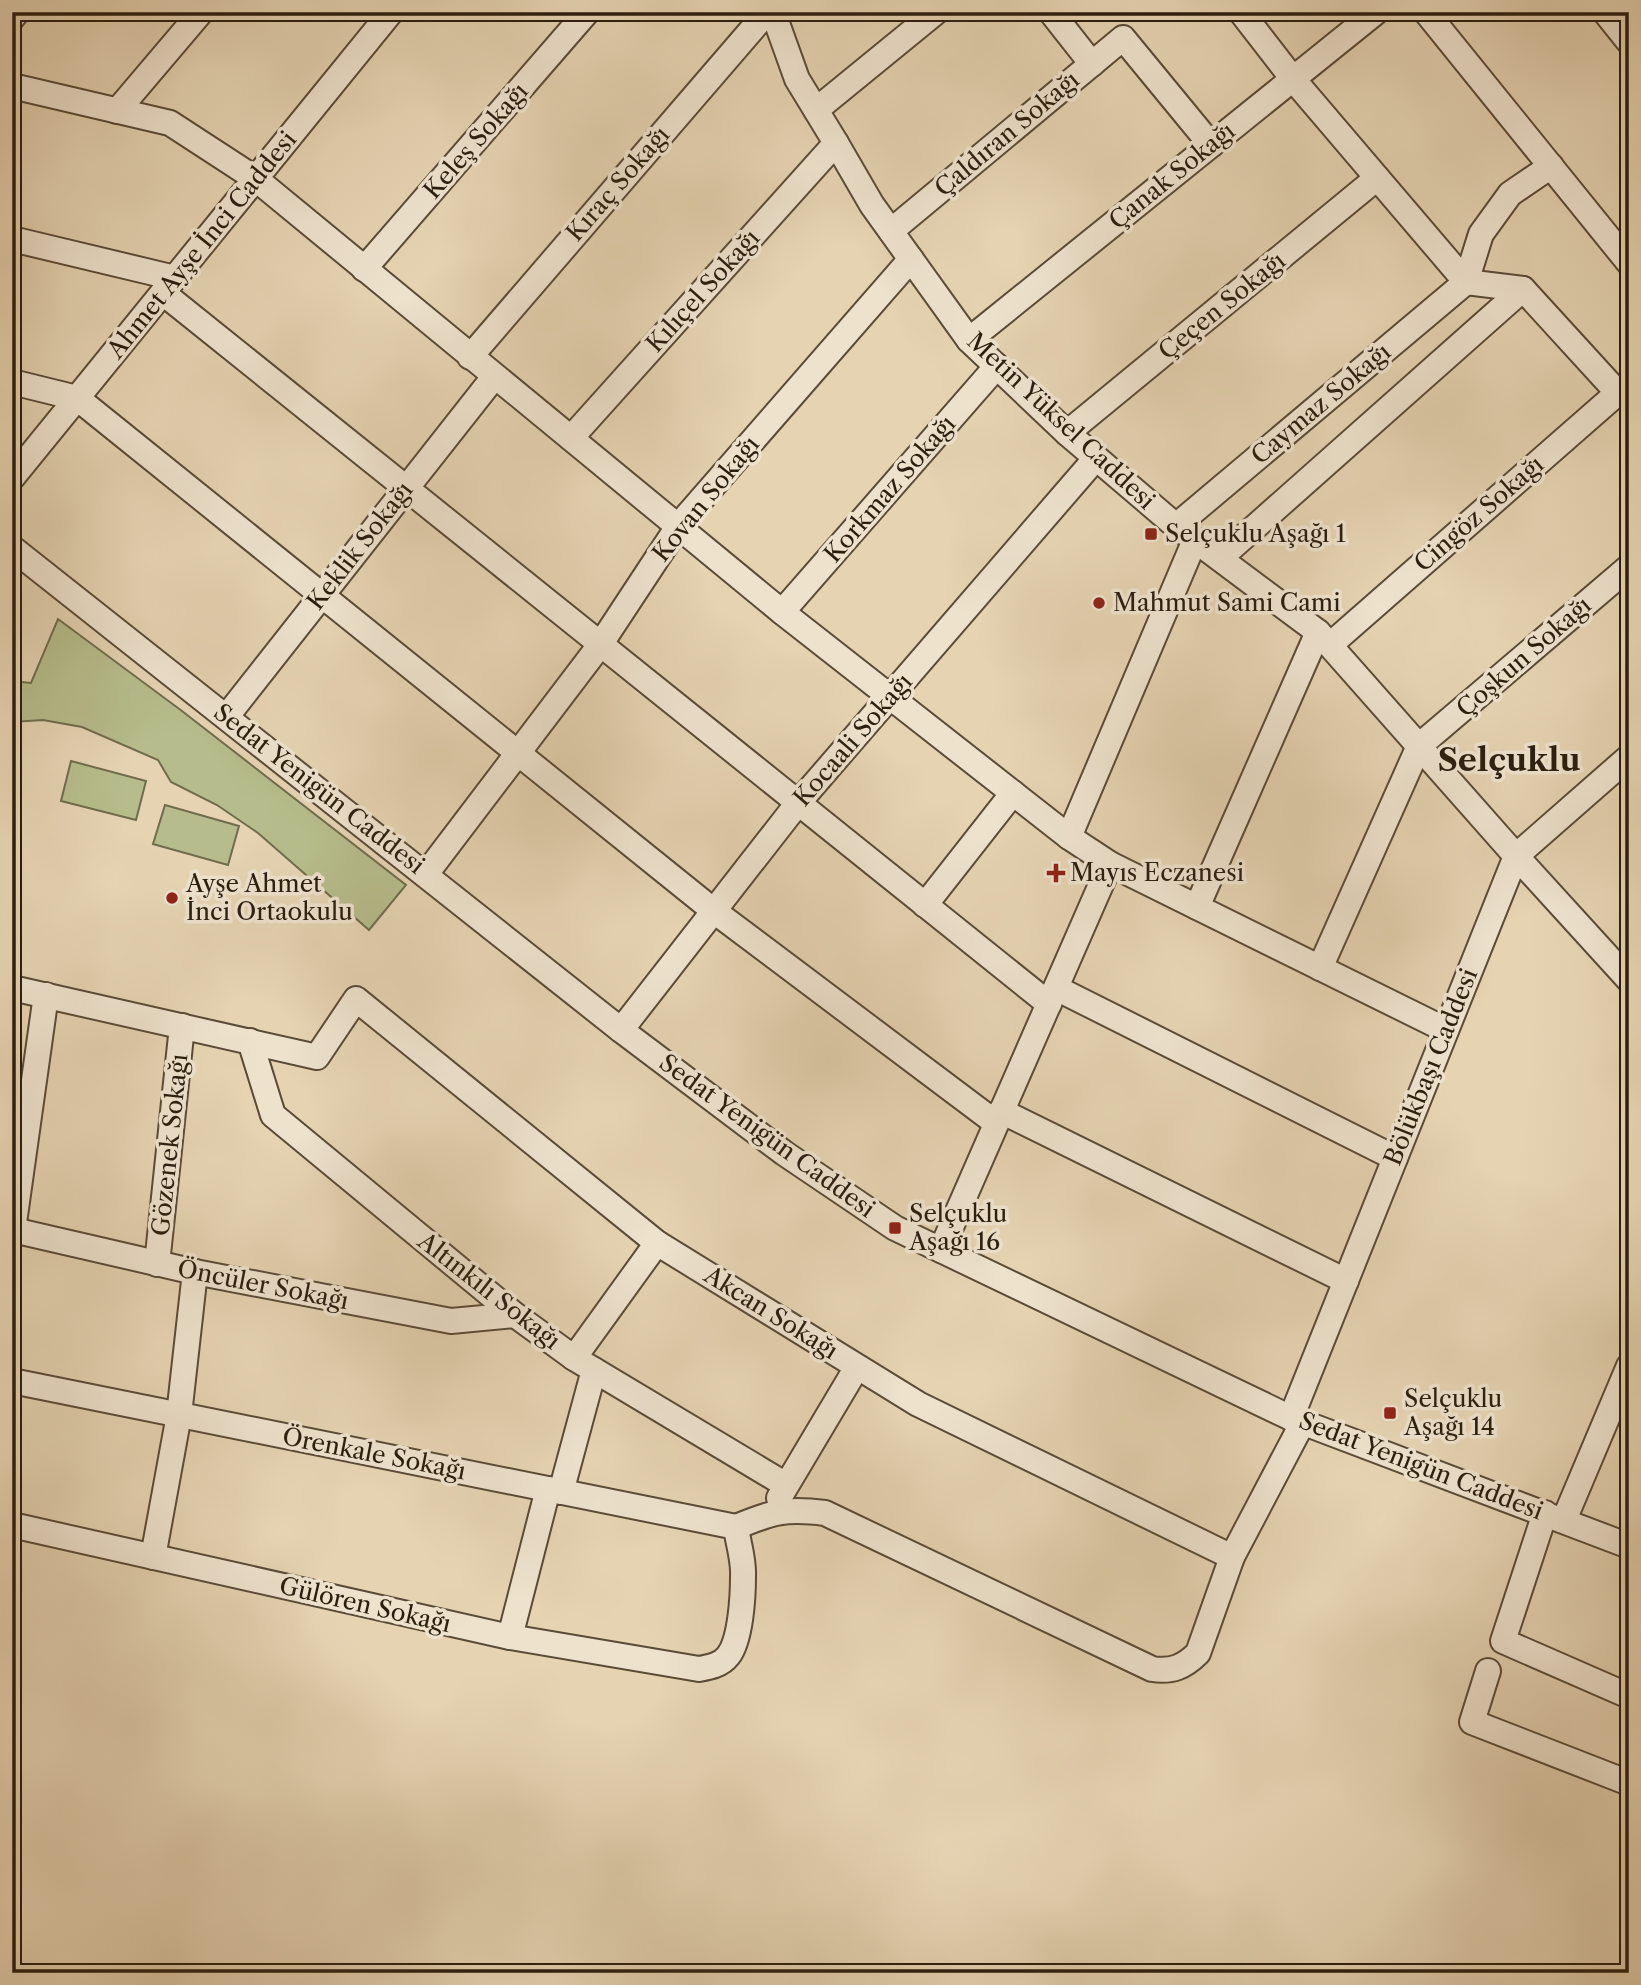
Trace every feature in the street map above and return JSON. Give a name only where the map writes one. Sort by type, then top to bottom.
[{"type":"street","points":[[12,18],[17,12]]},
{"type":"street","points":[[117,111],[201,12]]},
{"type":"street","name":"Ahmet Ayşe İnci Caddesi","points":[[12,478],[391,12]]},
{"type":"street","name":"Keleş Sokağı","points":[[365,269],[587,12]]},
{"type":"street","name":"Kıraç Sokağı","points":[[470,357],[767,12]]},
{"type":"street","name":"Metin Yüksel Caddesi","points":[[773,12],[797,79],[891,231],[969,340],[1067,433],[1185,533],[1324,638],[1629,980]]},
{"type":"street","points":[[816,110],[936,12]]},
{"type":"street","points":[[1051,12],[1092,64]]},
{"type":"street","points":[[1241,12],[1293,79],[1466,282],[1523,289],[1623,388]]},
{"type":"street","name":"Çanak Sokağı","points":[[969,340],[1376,12]]},
{"type":"street","points":[[1426,12],[1629,263]]},
{"type":"street","points":[[1613,15],[1629,42]]},
{"type":"street","name":"Çaldıran Sokağı","points":[[891,231],[1123,38],[1211,145]]},
{"type":"street","points":[[12,86],[170,123],[256,178],[782,612],[1069,837],[1110,864],[1446,1030]]},
{"type":"street","name":"Kılıçel Sokağı","points":[[571,438],[836,143]]},
{"type":"street","points":[[1466,282],[1481,234],[1488,224],[1510,194],[1551,166]]},
{"type":"street","name":"Çeçen Sokağı","points":[[1067,433],[1377,178]]},
{"type":"street","points":[[12,239],[169,286],[407,487],[600,645],[925,905],[1052,996],[1395,1158]]},
{"type":"street","name":"Kovan Sokağı","points":[[426,874],[600,645],[679,526],[911,259]]},
{"type":"street","name":"Caymaz Sokağı","points":[[1185,533],[1466,282]]},
{"type":"street","points":[[1220,558],[1523,289]]},
{"type":"street","name":"Korkmaz Sokağı","points":[[782,612],[997,366]]},
{"type":"street","name":"Keklik Sokağı","points":[[226,716],[494,377]]},
{"type":"street","points":[[12,382],[77,398],[714,911],[999,1117],[1346,1281]]},
{"type":"street","name":"Cingöz Sokağı","points":[[1324,638],[1623,388]]},
{"type":"street","name":"Kocaali Sokağı","points":[[621,1030],[798,803],[1096,458]]},
{"type":"street","points":[[1069,837],[1185,533]]},
{"type":"street","name":"Sedat Yenigün Caddesi","points":[[12,548],[621,1030],[784,1153],[895,1227],[1297,1420],[1629,1546]]},
{"type":"street","name":"Çoşkun Sokağı","points":[[1419,746],[1629,567]]},
{"type":"street","points":[[1197,907],[1324,638]]},
{"type":"street","points":[[1320,968],[1419,746]]},
{"type":"street","name":"Bölükbaşı Caddesi","points":[[769,1513],[794,1509],[825,1513],[1152,1669],[1164,1671],[1189,1663],[1198,1653],[1232,1557],[1297,1420],[1346,1281],[1516,856],[1628,760]]},
{"type":"street","points":[[925,905],[1013,793]]},
{"type":"street","points":[[941,1250],[1110,864]]},
{"type":"street","points":[[12,988],[250,1041]]},
{"type":"street","points":[[13,1234],[46,995]]},
{"type":"street","name":"Akcan Sokağı","points":[[250,1041],[317,1057],[356,999],[657,1243],[918,1404],[1232,1557]]},
{"type":"street","name":"Gözenek Sokağı","points":[[157,1264],[182,1026]]},
{"type":"street","name":"Altınkılı Sokağı","points":[[250,1041],[273,1115],[515,1315],[584,1364],[786,1485]]},
{"type":"street","name":"Öncüler Sokağı","points":[[13,1234],[451,1321],[515,1315]]},
{"type":"street","points":[[510,1637],[554,1491],[584,1364],[657,1243]]},
{"type":"street","points":[[153,1557],[179,1415],[195,1272]]},
{"type":"street","points":[[1629,1366],[1554,1517],[1503,1641],[1629,1696]]},
{"type":"street","points":[[736,1527],[769,1513],[857,1367]]},
{"type":"street","name":"Örenkale Sokağı","points":[[12,1381],[736,1527]]},
{"type":"street","name":"Gülören Sokağı","points":[[12,1525],[510,1637],[699,1669],[720,1663],[729,1656],[734,1646],[740,1621],[744,1574],[736,1527]]},
{"type":"street","points":[[1488,1671],[1472,1722],[1629,1783]]},
{"type":"green space","points":[[58,619],[182,711],[406,885],[369,930],[258,833],[217,805],[171,782],[158,760],[82,727],[43,720],[12,722],[12,681],[31,683]]},
{"type":"green space","points":[[71,761],[146,781],[136,820],[61,801]]},
{"type":"green space","points":[[165,805],[239,826],[228,865],[153,844]]},
{"type":"place","name":"Selçuklu Aşağı 1","points":[[1151,534]]},
{"type":"place","name":"Mahmut Sami Cami","points":[[1099,603]]},
{"type":"place","name":"Mayıs Eczanesi","points":[[1056,873]]},
{"type":"place","name":"Ayşe Ahmet İnci Ortaokulu","points":[[172,898]]},
{"type":"place","name":"Selçuklu Aşağı 16","points":[[895,1228]]},
{"type":"place","name":"Selçuklu Aşağı 14","points":[[1390,1413]]},
{"type":"district","name":"Selçuklu","points":[[1509,760]]}]
